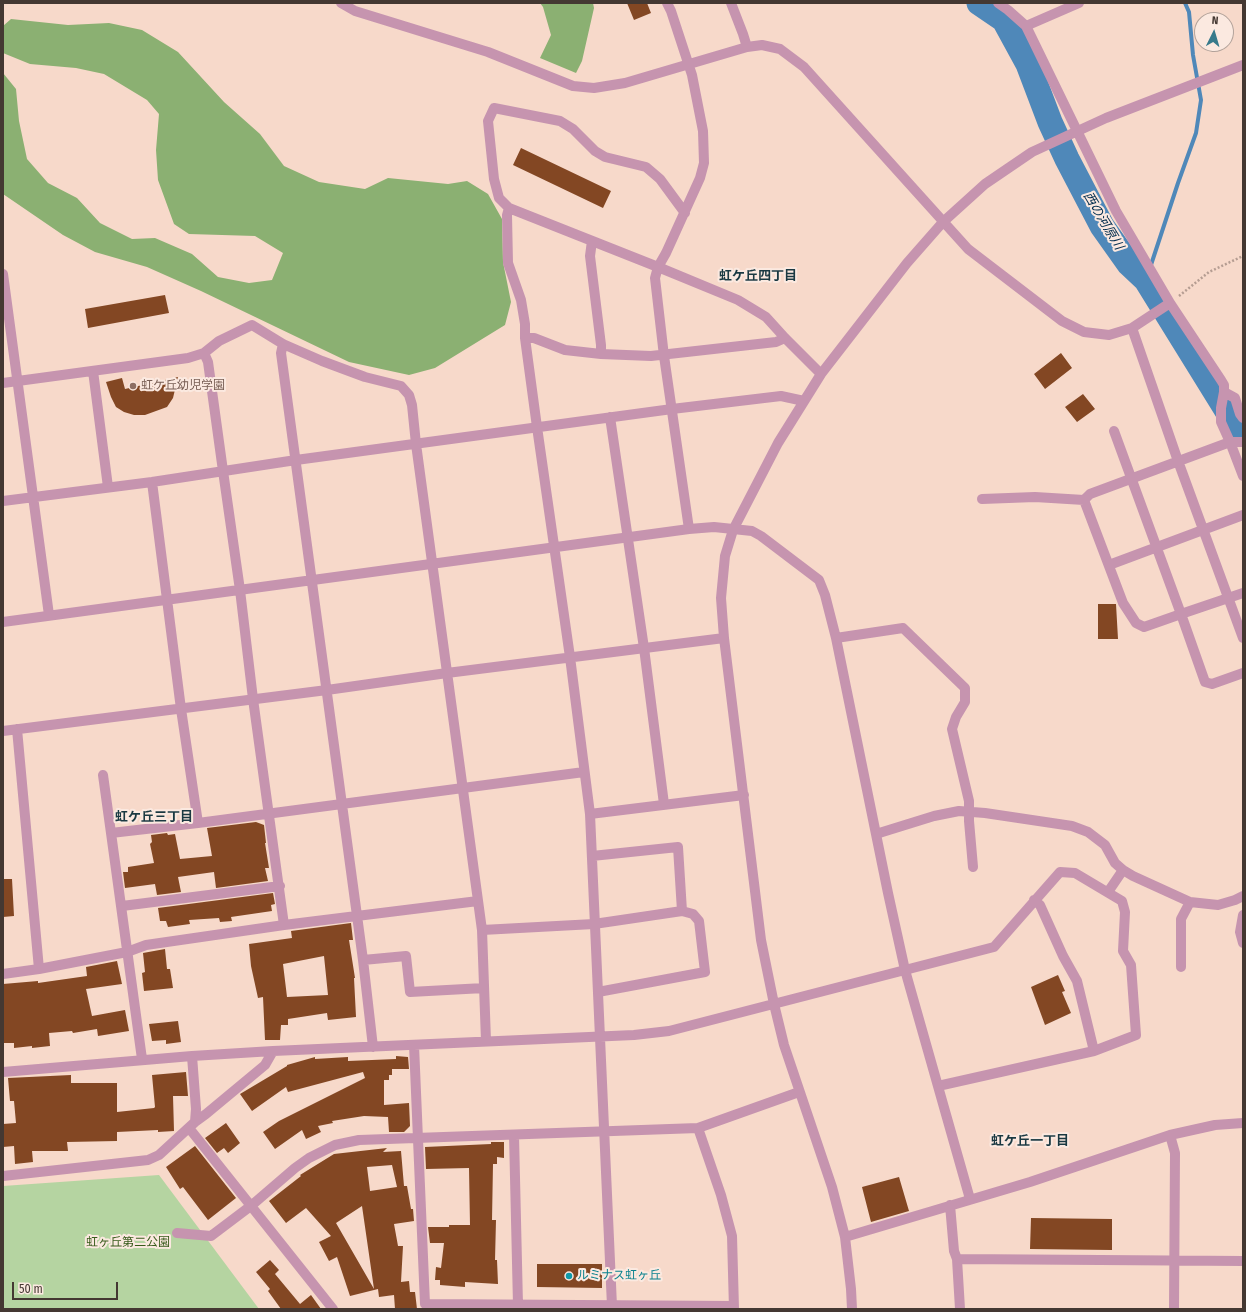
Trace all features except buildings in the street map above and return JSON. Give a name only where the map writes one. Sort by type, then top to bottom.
[{"type":"street","points":[[341,3],[355,11],[488,52],[573,86],[594,88],[625,83],[747,47],[762,45],[780,49],[804,67],[968,249],[1062,321],[1084,332],[1110,335],[1132,328],[1170,303]]},
{"type":"street","points":[[667,3],[688,64],[703,131],[704,163],[700,178],[685,213],[658,267],[655,278],[664,356],[689,530]]},
{"type":"street","points":[[731,3],[747,47]]},
{"type":"street","points":[[998,3],[1026,26],[1116,211],[1170,303],[1222,380],[1224,385],[1224,394],[1221,408],[1221,422],[1243,476]]},
{"type":"street","points":[[1026,26],[1079,3]]},
{"type":"street","points":[[852,1309],[845,1237],[818,1142],[799,1092],[784,1045],[760,940],[744,795],[724,638],[721,598],[725,556],[733,530],[778,443],[821,374],[907,263],[943,222],[985,184],[1032,152],[1106,118],[1243,65]]},
{"type":"street","points":[[685,213],[660,179],[646,167],[605,157],[595,151],[573,130],[560,121],[494,108],[488,121],[494,179],[499,198],[509,208],[738,300],[766,318],[821,374]]},
{"type":"street","points":[[509,208],[507,215],[508,263],[521,300],[526,324],[525,338],[570,657],[590,814],[612,1306]]},
{"type":"street","points":[[592,241],[590,256],[601,354]]},
{"type":"street","points":[[3,274],[49,616]]},
{"type":"street","points":[[3,383],[188,358],[204,353],[219,341],[252,325],[283,344],[365,378],[401,386],[410,395],[482,930],[486,1041]]},
{"type":"street","points":[[1132,328],[1178,461],[1243,638]]},
{"type":"street","points":[[525,338],[534,338],[565,350],[601,354],[651,356],[664,356],[776,342],[785,338]]},
{"type":"street","points":[[283,344],[281,353],[363,960],[373,1047]]},
{"type":"street","points":[[204,353],[208,362],[240,590],[253,699],[280,886],[284,925]]},
{"type":"street","points":[[93,371],[108,487]]},
{"type":"street","points":[[1224,394],[1235,398],[1240,414],[1243,418]]},
{"type":"street","points":[[3,501],[152,482],[296,460],[672,409],[781,396],[804,401]]},
{"type":"street","points":[[610,417],[644,648],[664,804]]},
{"type":"street","points":[[1114,431],[1205,682],[1212,684],[1243,673]]},
{"type":"street","points":[[982,499],[1035,497],[1084,500],[1090,494],[1230,442],[1243,442]]},
{"type":"street","points":[[152,482],[181,709],[198,824]]},
{"type":"street","points":[[1084,500],[1123,602],[1136,623],[1144,627],[1243,593]]},
{"type":"street","points":[[1109,565],[1243,515]]},
{"type":"street","points":[[3,622],[714,527],[752,531],[761,536],[819,580],[825,595],[836,638],[905,970],[970,1199]]},
{"type":"street","points":[[836,638],[904,628],[965,688],[965,702],[956,717],[952,729],[969,802],[973,867]]},
{"type":"street","points":[[3,731],[724,638]]},
{"type":"street","points":[[17,729],[39,969]]},
{"type":"street","points":[[111,833],[198,824],[341,803],[462,789],[584,772]]},
{"type":"street","points":[[103,775],[142,1059]]},
{"type":"street","points":[[590,814],[744,795]]},
{"type":"street","points":[[876,834],[934,816],[959,811],[969,811],[1072,826],[1088,832],[1105,845],[1115,863],[1123,870],[1190,902],[1218,905],[1243,896]]},
{"type":"street","points":[[592,856],[678,847],[682,911]]},
{"type":"street","points":[[1108,892],[1123,870]]},
{"type":"street","points":[[3,1072],[142,1059],[600,1035],[634,1035],[669,1031],[994,947],[1060,872],[1075,874],[1122,901],[1125,912],[1123,950],[1131,966],[1136,1035],[1094,1051],[938,1086]]},
{"type":"street","points":[[122,906],[280,886]]},
{"type":"street","points":[[1034,900],[1040,905],[1063,956],[1077,981],[1094,1051]]},
{"type":"street","points":[[3,974],[39,969],[127,952],[146,946],[284,925],[478,901]]},
{"type":"street","points":[[1181,967],[1181,919],[1190,902]]},
{"type":"street","points":[[482,930],[594,924],[682,911],[693,914],[699,921],[705,972],[598,992]]},
{"type":"street","points":[[1243,915],[1240,932],[1243,943]]},
{"type":"street","points":[[363,960],[406,956],[410,992],[484,988]]},
{"type":"street","points":[[414,1045],[424,1304],[518,1304],[734,1308],[732,1236],[721,1195],[698,1128]]},
{"type":"street","points":[[3,1176],[148,1160],[159,1155],[192,1125],[265,1065],[273,1051]]},
{"type":"street","points":[[192,1056],[196,1109],[192,1125]]},
{"type":"street","points":[[177,1233],[211,1236],[252,1205],[295,1168],[309,1158],[335,1145],[359,1140],[698,1128],[799,1092]]},
{"type":"street","points":[[845,1237],[1030,1182],[1170,1135],[1215,1125],[1243,1123]]},
{"type":"street","points":[[192,1125],[333,1309]]},
{"type":"street","points":[[514,1135],[518,1304]]},
{"type":"street","points":[[1170,1135],[1176,1153],[1174,1309]]},
{"type":"street","points":[[950,1205],[954,1251],[957,1259],[960,1309]]},
{"type":"street","points":[[957,1259],[1243,1261]]},
{"type":"path","points":[[1170,303],[1209,272],[1243,256]]},
{"type":"green space","points":[[540,3],[593,3],[594,8],[582,61],[576,73],[540,58],[551,35],[543,7]]},
{"type":"green space","points":[[11,19],[68,25],[109,23],[142,30],[178,52],[224,102],[260,134],[284,166],[319,182],[365,189],[388,178],[448,184],[467,181],[488,194],[502,219],[503,262],[511,302],[505,325],[435,368],[409,375],[349,362],[201,291],[147,267],[95,252],[63,235],[3,194],[3,73],[16,89],[19,121],[27,159],[48,183],[77,198],[100,223],[132,239],[155,238],[192,254],[218,277],[249,283],[272,280],[283,253],[255,236],[189,234],[174,224],[158,180],[156,150],[159,114],[147,100],[104,74],[76,68],[30,64],[3,53],[3,26]]},
{"type":"green space","name":"虹ヶ丘第二公園","points":[[159,1175],[259,1309],[3,1309],[3,1186]]},
{"type":"waterway","name":"西の河原川","points":[[979,3],[1004,20],[1028,64],[1050,122],[1067,159],[1102,226],[1129,264],[1146,280],[1232,419],[1243,434]]},
{"type":"waterway","points":[[1146,280],[1196,133],[1201,100],[1193,55],[1189,12],[1185,3]]},
{"type":"place","name":"虹ケ丘幼児学園","points":[[133,386]]},
{"type":"place","name":"ルミナス虹ヶ丘","points":[[569,1276]]},
{"type":"district","name":"虹ケ丘四丁目","points":[[758,276]]},
{"type":"district","name":"虹ケ丘三丁目","points":[[154,817]]},
{"type":"district","name":"虹ケ丘一丁目","points":[[1030,1141]]}]
